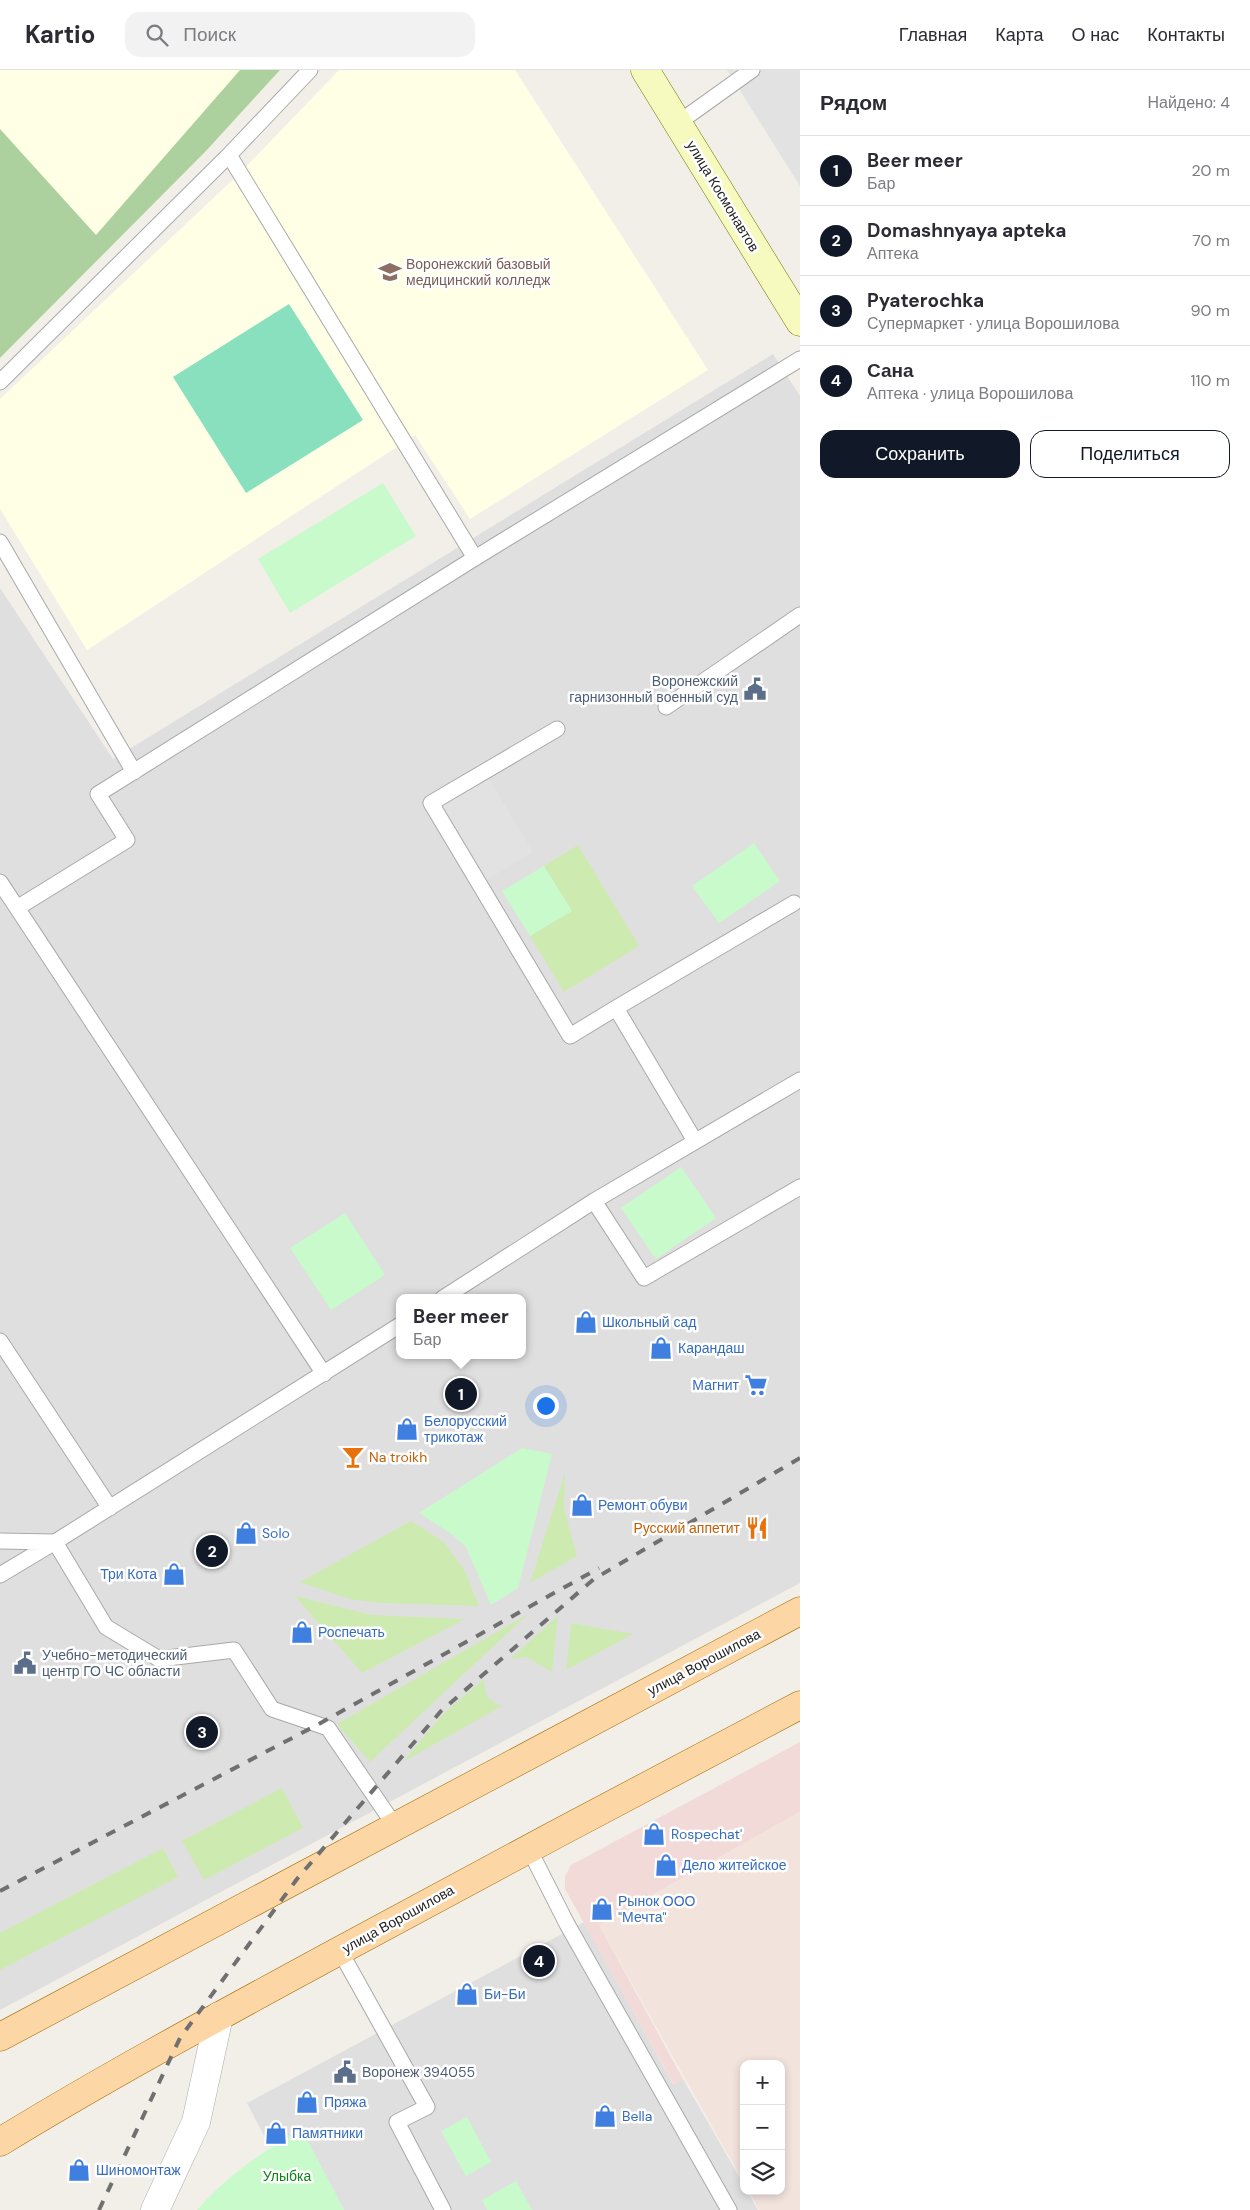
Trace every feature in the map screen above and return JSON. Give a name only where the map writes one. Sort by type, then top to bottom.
[{"type":"main road","name":"улица Космонавтов","points":[[645,70],[800,322]]},
{"type":"main road","name":"улица Ворошилова","points":[[0,2036],[800,1611]]},
{"type":"main road","name":"улица Ворошилова","points":[[0,2142],[52,2110],[219,2016],[528,1847],[800,1704]]},
{"type":"street","points":[[155,2210],[196,2122],[219,2016]]},
{"type":"lane","points":[[0,382],[229,155],[310,70]]},
{"type":"lane","points":[[678,123],[752,70]]},
{"type":"lane","points":[[229,155],[475,558]]},
{"type":"lane","points":[[17,908],[127,840],[98,794],[475,558],[800,359]]},
{"type":"lane","points":[[0,542],[134,772]]},
{"type":"lane","points":[[666,707],[800,615]]},
{"type":"lane","points":[[557,729],[431,803],[570,1036],[794,903]]},
{"type":"lane","points":[[0,882],[324,1374]]},
{"type":"lane","points":[[616,1008],[695,1142]]},
{"type":"lane","points":[[449,1294],[594,1201],[800,1080]]},
{"type":"lane","points":[[594,1201],[644,1278],[800,1187]]},
{"type":"lane","points":[[0,1575],[396,1329]]},
{"type":"lane","points":[[0,1341],[110,1508]]},
{"type":"lane","points":[[0,1541],[55,1542]]},
{"type":"lane","points":[[55,1542],[106,1627],[159,1659],[234,1650],[272,1709],[328,1728],[395,1826]]},
{"type":"lane","points":[[528,1847],[568,1924],[729,2210]]},
{"type":"lane","points":[[340,1951],[427,2107],[397,2122],[443,2210]]},
{"type":"shaded area","points":[[0,70],[280,70],[206,151],[0,358]]},
{"type":"shaded area","name":"Воронежский базовый медицинский колледж","points":[[339,70],[515,70],[708,370],[470,519],[415,435],[87,650],[0,509],[0,399],[240,173]]},
{"type":"shaded area","points":[[727,70],[800,70],[800,186]]},
{"type":"shaded area","points":[[773,354],[800,396],[800,1583],[0,2010],[0,588],[113,759]]},
{"type":"shaded area","points":[[485,772],[533,852],[480,884],[431,803]]},
{"type":"shaded area","name":"Рынок ООО \"Мечта\"","points":[[800,1742],[800,1812],[599,1925],[683,2079],[674,2085],[565,1889],[565,1876],[571,1865]]},
{"type":"shaded area","points":[[800,1812],[800,2210],[759,2210],[751,2195],[785,2195],[785,2060],[740,2060],[740,2176],[599,1925]]},
{"type":"shaded area","points":[[584,1922],[673,2084],[683,2079],[740,2178],[740,2195],[749,2195],[758,2210],[344,2210],[302,2131],[270,2147],[247,2103]]},
{"type":"green space","points":[[240,70],[280,70],[206,151],[0,358],[0,129],[96,235]]},
{"type":"green space","points":[[289,304],[363,420],[246,493],[173,377]]},
{"type":"green space","points":[[383,483],[416,536],[290,613],[258,559]]},
{"type":"green space","points":[[754,843],[780,881],[719,923],[692,886]]},
{"type":"green space","points":[[578,845],[639,946],[564,992],[530,936],[571,911],[544,866]]},
{"type":"green space","points":[[544,866],[572,911],[530,936],[502,891]]},
{"type":"green space","points":[[681,1167],[716,1218],[656,1259],[621,1208]]},
{"type":"green space","points":[[345,1213],[385,1275],[331,1310],[290,1248]]},
{"type":"green space","points":[[522,1448],[552,1454],[518,1588],[491,1605],[466,1547],[450,1533],[419,1513]]},
{"type":"green space","points":[[565,1473],[564,1509],[577,1556],[530,1583]]},
{"type":"green space","points":[[411,1521],[444,1542],[465,1571],[479,1606],[380,1603],[350,1599],[300,1582]]},
{"type":"green space","points":[[295,1596],[372,1615],[465,1619],[362,1673]]},
{"type":"green space","points":[[528,1614],[370,1762],[337,1724]]},
{"type":"green space","points":[[558,1616],[552,1672],[526,1657],[510,1659]]},
{"type":"green space","points":[[571,1623],[633,1634],[566,1670]]},
{"type":"green space","points":[[484,1679],[485,1689],[490,1699],[502,1706],[403,1762],[442,1715]]},
{"type":"green space","points":[[282,1788],[303,1828],[204,1880],[182,1841]]},
{"type":"green space","points":[[163,1848],[178,1877],[0,1970],[0,1933]]},
{"type":"green space","points":[[467,2117],[491,2162],[466,2176],[441,2131]]},
{"type":"green space","name":"Улыбка","points":[[302,2130],[344,2210],[197,2210],[245,2166]]},
{"type":"green space","points":[[516,2181],[532,2210],[487,2210],[482,2200]]},
{"type":"railway","points":[[99,2210],[180,2038],[297,1879],[441,1711],[594,1579],[800,1458]]},
{"type":"railway","points":[[0,1891],[317,1725],[599,1568]]},
{"type":"place","name":"Воронежский базовый медицинский колледж","points":[[390,272]]},
{"type":"place","name":"Воронежский гарнизонный военный суд","points":[[755,689]]},
{"type":"place","name":"Школьный сад","points":[[586,1322]]},
{"type":"place","name":"Карандаш","points":[[661,1348]]},
{"type":"place","name":"Магнит","points":[[756,1385]]},
{"type":"place","name":"Beer meer","points":[[461,1394]]},
{"type":"place","name":"Белорусский трикотаж","points":[[407,1429]]},
{"type":"place","name":"Na troikh","points":[[353,1457]]},
{"type":"place","name":"Ремонт обуви","points":[[582,1505]]},
{"type":"place","name":"Русский аппетит","points":[[757,1528]]},
{"type":"place","name":"Solo","points":[[246,1533]]},
{"type":"place","name":"Domashnyaya apteka","points":[[212,1551]]},
{"type":"place","name":"Три Кота","points":[[174,1574]]},
{"type":"place","name":"Роспечать","points":[[302,1632]]},
{"type":"place","name":"Учебно-методический центр ГО ЧС области","points":[[25,1663]]},
{"type":"place","name":"Pyaterochka","points":[[202,1732]]},
{"type":"place","name":"Rospechat'","points":[[654,1834]]},
{"type":"place","name":"Дело житейское","points":[[666,1865]]},
{"type":"place","name":"Рынок ООО \"Мечта\"","points":[[602,1909]]},
{"type":"place","name":"Сана","points":[[539,1961]]},
{"type":"place","name":"Би-Би","points":[[467,1994]]},
{"type":"place","name":"Воронеж 394055","points":[[345,2072]]},
{"type":"place","name":"Пряжа","points":[[307,2102]]},
{"type":"place","name":"Bella","points":[[605,2116]]},
{"type":"place","name":"Памятники","points":[[276,2133]]},
{"type":"place","name":"Шиномонтаж","points":[[79,2170]]}]
